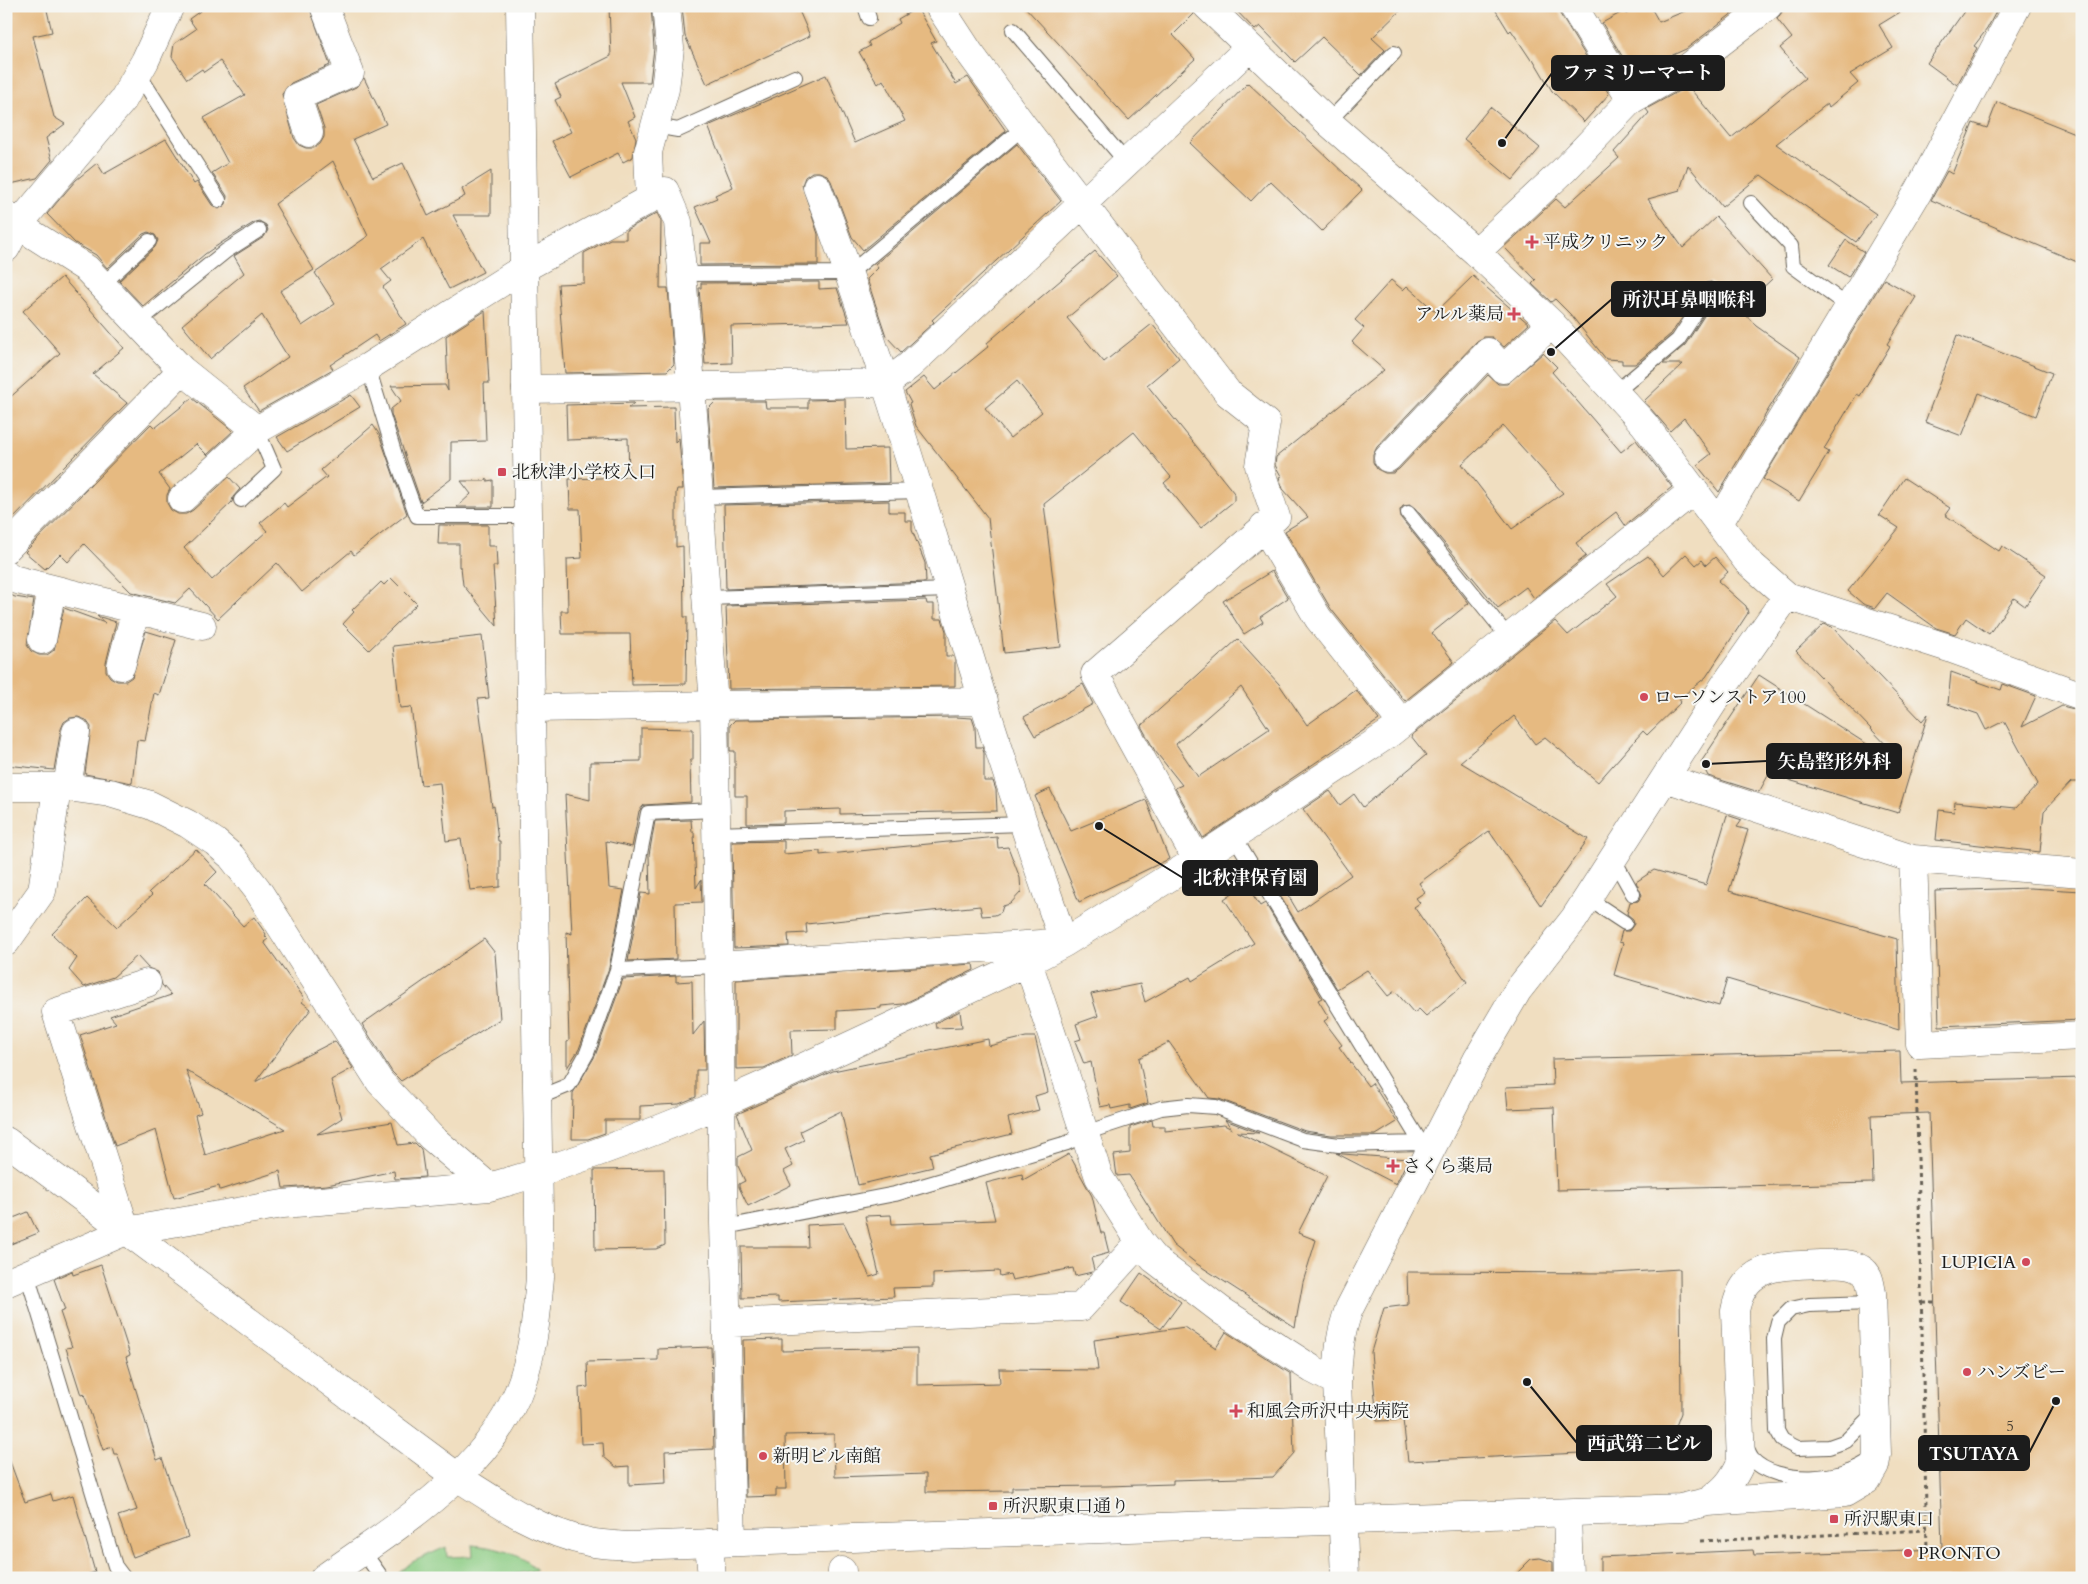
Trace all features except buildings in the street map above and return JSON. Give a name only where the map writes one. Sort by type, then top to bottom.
[{"type":"street","points":[[170,6],[123,100],[10,230],[87,269],[182,370],[257,430]]},
{"type":"street","points":[[309,133],[297,96],[350,73],[324,6]]},
{"type":"street","points":[[324,1578],[458,1478],[500,1428],[523,1380],[536,1333],[540,1277],[520,6]]},
{"type":"street","points":[[650,199],[648,152],[666,89],[670,48],[666,6]]},
{"type":"street","points":[[939,6],[969,52],[1024,127],[1084,203],[1228,394],[1266,423],[1259,466],[1276,517],[1095,674],[1198,860]]},
{"type":"street","points":[[1207,6],[1248,48],[1328,122],[1476,252],[1552,324],[1644,424],[1747,562],[1786,596],[1952,649],[2082,696]]},
{"type":"street","points":[[1573,6],[1631,100]]},
{"type":"street","points":[[1476,252],[1564,170],[1631,100],[1686,70],[1768,6]]},
{"type":"street","points":[[1719,523],[1918,192],[2017,6]]},
{"type":"street","points":[[526,389],[887,383],[910,365],[1248,48]]},
{"type":"street","points":[[817,187],[850,273],[887,383],[984,701],[1064,943]]},
{"type":"street","points":[[182,499],[257,430],[368,367],[524,268],[665,191],[678,222],[714,705],[727,1323],[721,1542],[712,1578]]},
{"type":"street","points":[[1388,458],[1488,352],[1504,369],[1552,324]]},
{"type":"street","points":[[6,549],[182,370]]},
{"type":"street","points":[[17,1278],[126,1231],[283,1204],[489,1187],[538,1174],[721,1104],[1028,962],[1064,943],[1198,860],[1402,723],[1694,490]]},
{"type":"street","points":[[1264,526],[1318,618],[1402,723]]},
{"type":"street","points":[[6,574],[13,579],[202,626]]},
{"type":"street","points":[[42,640],[52,589]]},
{"type":"street","points":[[1345,1578],[1337,1382],[1341,1336],[1350,1309],[1427,1145],[1518,990],[1587,898],[1724,686],[1786,596]]},
{"type":"street","points":[[121,666],[136,609]]},
{"type":"street","points":[[532,708],[984,701]]},
{"type":"street","points":[[6,942],[42,891],[62,787],[76,732]]},
{"type":"street","points":[[1665,778],[1913,859],[2082,873]]},
{"type":"street","points":[[6,787],[62,787],[110,792],[150,805],[188,824],[231,856],[257,889],[380,1082],[430,1136],[489,1187]]},
{"type":"street","points":[[1913,859],[1920,1044],[2082,1036]]},
{"type":"street","points":[[718,966],[1064,943]]},
{"type":"street","points":[[1028,962],[1084,1136],[1104,1188],[1140,1242],[1154,1259],[1222,1311],[1312,1369],[1337,1382]]},
{"type":"street","points":[[126,1231],[56,1012],[146,983]]},
{"type":"street","points":[[6,1141],[458,1478],[500,1505],[551,1531],[590,1542],[632,1546],[1567,1513],[1681,1508],[1707,1502],[1845,1493],[1867,1480],[1875,1466],[1878,1454],[1872,1303],[1870,1279],[1863,1269],[1851,1264],[1776,1266],[1755,1276],[1744,1285],[1738,1297],[1735,1311],[1741,1462],[1734,1479],[1721,1493],[1707,1502]]},
{"type":"street","points":[[727,1323],[1081,1307],[1140,1242]]},
{"type":"street","points":[[1567,1513],[1569,1578]]},
{"type":"lane","points":[[1013,30],[1127,163]]},
{"type":"lane","points":[[1328,122],[1394,52]]},
{"type":"lane","points":[[138,73],[219,200]]},
{"type":"lane","points":[[655,126],[678,130],[795,77]]},
{"type":"lane","points":[[682,274],[850,273],[1024,127]]},
{"type":"lane","points":[[1751,203],[1791,246],[1792,266],[1849,308]]},
{"type":"lane","points":[[138,323],[226,251],[259,230]]},
{"type":"lane","points":[[102,285],[149,241]]},
{"type":"lane","points":[[1616,392],[1678,340],[1710,291]]},
{"type":"lane","points":[[368,367],[395,456],[417,516],[528,516]]},
{"type":"lane","points":[[241,500],[274,469],[257,430]]},
{"type":"lane","points":[[699,497],[920,491]]},
{"type":"lane","points":[[1408,513],[1509,638]]},
{"type":"lane","points":[[706,598],[950,590]]},
{"type":"lane","points":[[537,1098],[570,1085],[587,1053],[617,970],[648,813],[715,822],[1024,824]]},
{"type":"lane","points":[[1234,836],[1427,1145]]},
{"type":"lane","points":[[1614,858],[1633,894]]},
{"type":"lane","points":[[1587,898],[1624,923]]},
{"type":"lane","points":[[617,970],[718,966]]},
{"type":"lane","points":[[725,1227],[895,1194],[1084,1136],[1097,1129],[1161,1108],[1202,1105],[1216,1107],[1303,1140],[1339,1144],[1427,1145]]},
{"type":"lane","points":[[17,1278],[115,1566],[124,1578]]},
{"type":"lane","points":[[1872,1303],[1809,1305],[1791,1309],[1778,1322],[1774,1340],[1777,1431],[1782,1440],[1797,1448],[1829,1447],[1846,1441],[1876,1411]]},
{"type":"lane","points":[[1740,1436],[1752,1458],[1770,1471],[1796,1477],[1833,1475],[1860,1468],[1878,1454]]},
{"type":"lane","points":[[362,1550],[382,1578]]},
{"type":"path","points":[[1920,1044],[1916,1060],[1927,1550]]},
{"type":"path","points":[[1922,1302],[1934,1302]]},
{"type":"path","points":[[1701,1540],[1928,1530]]},
{"type":"green space","points":[[472,1545],[498,1549],[516,1555],[537,1570],[506,1576],[393,1578],[412,1562],[446,1547],[447,1557],[473,1556]]},
{"type":"place","name":"ファミリーマート","points":[[1502,143]]},
{"type":"place","name":"平成クリニック","points":[[1532,242]]},
{"type":"place","name":"アルル薬局","points":[[1514,314]]},
{"type":"place","name":"所沢耳鼻咽喉科","points":[[1551,352]]},
{"type":"place","name":"北秋津小学校入口","points":[[502,472]]},
{"type":"place","name":"ローソンストア100","points":[[1644,697]]},
{"type":"place","name":"矢島整形外科","points":[[1706,764]]},
{"type":"place","name":"北秋津保育園","points":[[1099,826]]},
{"type":"place","name":"さくら薬局","points":[[1393,1166]]},
{"type":"place","name":"LUPICIA","points":[[2026,1262]]},
{"type":"place","name":"ハンズビー","points":[[1967,1372]]},
{"type":"place","name":"西武第二ビル","points":[[1527,1382]]},
{"type":"place","name":"TSUTAYA","points":[[2056,1401]]},
{"type":"place","name":"和風会所沢中央病院","points":[[1236,1411]]},
{"type":"place","name":"新明ビル南館","points":[[763,1456]]},
{"type":"place","name":"所沢駅東口通り","points":[[993,1506]]},
{"type":"place","name":"所沢駅東口","points":[[1834,1519]]},
{"type":"place","name":"PRONTO","points":[[1908,1553]]}]
